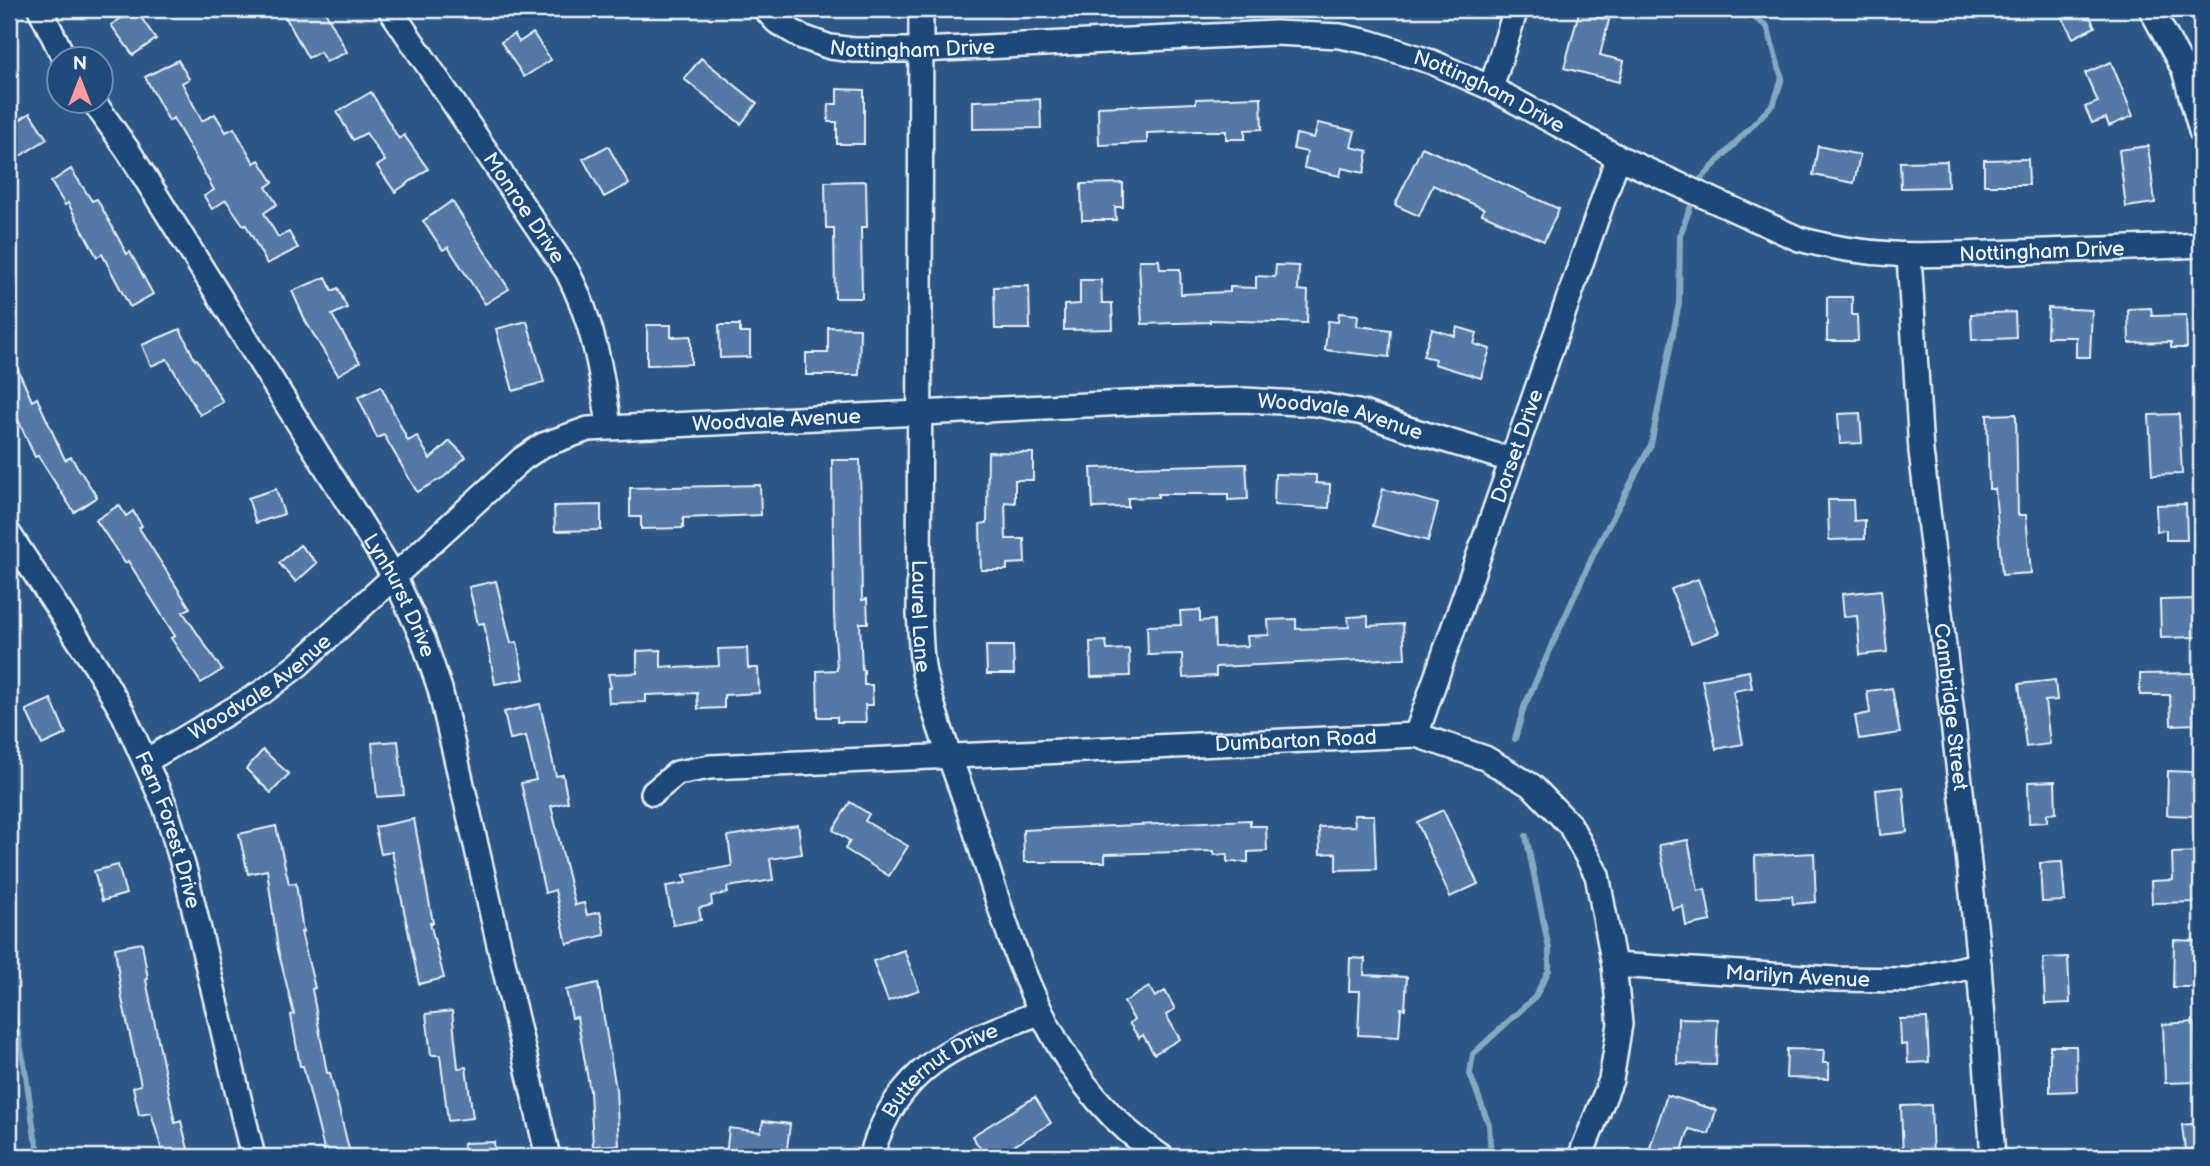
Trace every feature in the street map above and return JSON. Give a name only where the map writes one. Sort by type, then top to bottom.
[{"type":"street","points":[[40,9],[58,46]]},
{"type":"street","name":"Monroe Drive","points":[[390,9],[568,271],[597,347],[609,427]]},
{"type":"street","name":"Nottingham Drive","points":[[765,9],[777,22],[802,37],[830,47],[854,50],[921,50],[1309,33],[1340,36],[1369,42],[1432,62],[1490,88],[1618,157],[1799,239],[1850,251],[1909,256],[2201,245]]},
{"type":"street","name":"Laurel Lane","points":[[921,9],[919,614],[924,675],[1016,957],[1039,1013],[1060,1050],[1088,1088],[1123,1126],[1162,1157]]},
{"type":"street","points":[[1490,88],[1516,9]]},
{"type":"street","points":[[2151,9],[2183,71],[2201,131]]},
{"type":"street","name":"Lynhurst Drive","points":[[103,116],[144,176],[394,576],[423,639],[440,689],[548,1157]]},
{"type":"street","name":"Dorset Drive","points":[[1416,735],[1618,157]]},
{"type":"street","name":"Cambridge Street","points":[[1909,256],[1921,451],[1966,833],[1993,1157]]},
{"type":"street","name":"Woodvale Avenue","points":[[146,761],[264,691],[298,665],[522,458],[542,445],[588,429],[1244,400],[1315,404],[1363,412],[1402,427],[1511,460]]},
{"type":"street","name":"Fern Forest Drive","points":[[9,534],[97,668],[146,761],[165,806],[186,875],[253,1157]]},
{"type":"street","name":"Dumbarton Road","points":[[653,793],[677,773],[710,767],[1416,735],[1485,758],[1532,786],[1570,825],[1597,875],[1614,965],[1620,1024],[1611,1080],[1580,1157]]},
{"type":"street","name":"Marilyn Avenue","points":[[1614,965],[1835,979],[1909,980],[1979,965]]},
{"type":"street","name":"Butternut Drive","points":[[871,1157],[889,1112],[912,1082],[940,1056],[973,1038],[1039,1013]]},
{"type":"building","points":[[135,9],[156,39],[133,55],[111,25]]},
{"type":"building","points":[[281,9],[324,9],[347,52],[326,62],[320,52],[308,58]]},
{"type":"building","points":[[2058,9],[2086,9],[2095,27],[2073,38]]},
{"type":"building","points":[[1579,12],[1609,20],[1600,55],[1624,61],[1619,82],[1564,68]]},
{"type":"building","points":[[533,33],[551,60],[524,77],[501,42],[514,34],[519,42]]},
{"type":"building","points":[[701,58],[757,103],[741,124],[684,79]]},
{"type":"building","points":[[178,60],[189,79],[182,83],[202,121],[215,114],[226,132],[234,128],[254,163],[259,160],[273,182],[266,187],[277,204],[264,213],[278,237],[289,232],[298,248],[267,264],[246,225],[244,226],[226,200],[212,209],[204,196],[214,190],[173,118],[169,121],[145,77]]},
{"type":"building","points":[[2111,62],[2133,116],[2109,126],[2106,118],[2092,123],[2085,107],[2098,102],[2085,73]]},
{"type":"building","points":[[837,89],[864,90],[864,144],[837,144],[837,122],[828,122],[829,104],[837,104]]},
{"type":"building","points":[[371,92],[399,139],[404,135],[428,169],[395,192],[377,166],[385,161],[366,133],[353,140],[337,112]]},
{"type":"building","points":[[1261,97],[1262,129],[1245,130],[1245,139],[1226,139],[1226,131],[1147,133],[1147,143],[1099,145],[1098,107]]},
{"type":"building","points":[[1040,99],[1041,128],[973,129],[973,101]]},
{"type":"building","points":[[30,113],[47,139],[9,163],[9,127]]},
{"type":"building","points":[[1318,123],[1355,131],[1351,147],[1368,151],[1364,173],[1342,168],[1340,176],[1304,168],[1307,152],[1293,149],[1296,134],[1314,138]]},
{"type":"building","points":[[608,146],[629,184],[604,197],[583,159]]},
{"type":"building","points":[[1818,146],[1860,155],[1854,183],[1813,175]]},
{"type":"building","points":[[2148,146],[2155,203],[2126,207],[2119,150]]},
{"type":"building","points":[[1422,147],[1559,209],[1544,241],[1482,214],[1484,209],[1433,185],[1419,216],[1395,205]]},
{"type":"building","points":[[2028,159],[2029,185],[1984,185],[1984,160]]},
{"type":"building","points":[[1947,161],[1948,187],[1901,188],[1900,162]]},
{"type":"building","points":[[71,169],[92,201],[97,199],[153,294],[130,307],[102,254],[97,257],[68,203],[65,205],[51,182]]},
{"type":"building","points":[[866,181],[867,227],[861,227],[862,298],[835,298],[834,228],[826,228],[825,182]]},
{"type":"building","points":[[1123,183],[1123,207],[1115,207],[1116,220],[1082,220],[1081,184]]},
{"type":"building","points":[[452,201],[509,289],[485,304],[448,247],[443,250],[423,221]]},
{"type":"building","points":[[1139,260],[1159,260],[1160,269],[1180,269],[1181,294],[1230,292],[1230,287],[1256,288],[1256,276],[1275,277],[1276,265],[1299,266],[1298,290],[1308,291],[1307,323],[1210,320],[1142,324]]},
{"type":"building","points":[[326,277],[332,291],[338,288],[347,308],[332,315],[360,362],[338,375],[306,322],[292,291]]},
{"type":"building","points":[[1080,280],[1101,280],[1102,303],[1112,303],[1113,329],[1064,330],[1064,305],[1080,304]]},
{"type":"building","points":[[1029,286],[1030,329],[995,329],[994,287]]},
{"type":"building","points":[[1827,297],[1852,297],[1852,315],[1857,315],[1858,341],[1827,341]]},
{"type":"building","points":[[2048,308],[2092,310],[2090,357],[2076,357],[2076,337],[2047,337]]},
{"type":"building","points":[[2151,308],[2152,316],[2186,315],[2187,348],[2171,348],[2171,342],[2129,343],[2128,309]]},
{"type":"building","points":[[2015,312],[2016,338],[1972,340],[1971,314]]},
{"type":"building","points":[[1339,313],[1358,315],[1357,326],[1391,330],[1389,357],[1325,350],[1328,321],[1338,322]]},
{"type":"building","points":[[527,321],[544,382],[513,391],[496,329]]},
{"type":"building","points":[[647,325],[671,325],[671,337],[691,336],[691,364],[647,365]]},
{"type":"building","points":[[719,325],[740,325],[740,333],[750,333],[750,357],[720,358]]},
{"type":"building","points":[[828,327],[860,328],[859,375],[806,375],[806,353],[828,353]]},
{"type":"building","points":[[1457,327],[1477,333],[1474,344],[1490,349],[1481,378],[1434,364],[1435,359],[1423,356],[1432,329],[1455,336]]},
{"type":"building","points":[[180,329],[195,360],[197,359],[223,402],[200,415],[167,359],[151,366],[142,345]]},
{"type":"building","points":[[9,350],[32,401],[37,398],[65,460],[71,457],[97,497],[74,512],[38,456],[35,457],[9,400]]},
{"type":"building","points":[[381,386],[408,441],[417,436],[430,459],[450,441],[466,457],[444,477],[417,492],[384,435],[377,438],[358,397]]},
{"type":"building","points":[[1860,413],[1862,443],[1840,444],[1838,414]]},
{"type":"building","points":[[2016,414],[2018,515],[2026,515],[2031,573],[2002,575],[1995,489],[1989,489],[1987,415]]},
{"type":"building","points":[[2179,414],[2182,474],[2152,475],[2149,415]]},
{"type":"building","points":[[988,452],[1033,453],[1033,480],[1015,480],[1015,503],[1005,502],[1006,539],[1024,539],[1025,563],[1007,564],[1007,570],[981,570],[980,524],[987,523]]},
{"type":"building","points":[[832,460],[860,460],[862,600],[867,599],[868,623],[860,623],[862,670],[864,685],[872,685],[873,705],[865,705],[866,722],[837,722],[837,717],[818,717],[817,671],[837,670]]},
{"type":"building","points":[[1246,464],[1248,499],[1228,500],[1228,494],[1158,494],[1158,497],[1128,498],[1128,507],[1093,508],[1091,468]]},
{"type":"building","points":[[1275,474],[1316,475],[1316,483],[1330,484],[1329,508],[1274,505]]},
{"type":"building","points":[[760,485],[761,515],[683,518],[683,528],[641,529],[641,517],[630,517],[630,488]]},
{"type":"building","points":[[276,489],[284,514],[256,523],[248,498]]},
{"type":"building","points":[[1383,489],[1438,504],[1428,541],[1373,526]]},
{"type":"building","points":[[1828,500],[1853,500],[1854,521],[1865,520],[1865,539],[1829,540]]},
{"type":"building","points":[[2186,504],[2187,540],[2166,540],[2166,530],[2157,531],[2156,505]]},
{"type":"building","points":[[119,505],[126,516],[133,511],[142,526],[139,528],[190,608],[183,612],[222,670],[201,683],[171,638],[175,636],[128,561],[125,563],[96,520]]},
{"type":"building","points":[[601,505],[601,530],[555,531],[554,506]]},
{"type":"building","points":[[300,545],[317,563],[296,582],[279,563]]},
{"type":"building","points":[[1698,579],[1719,633],[1691,643],[1671,589]]},
{"type":"building","points":[[496,581],[511,643],[517,642],[524,679],[495,684],[484,623],[478,624],[469,587]]},
{"type":"building","points":[[1881,590],[1887,652],[1860,655],[1857,616],[1844,617],[1842,594]]},
{"type":"building","points":[[2196,599],[2197,637],[2161,638],[2160,600]]},
{"type":"building","points":[[1200,610],[1200,621],[1214,620],[1215,647],[1248,646],[1247,636],[1269,635],[1268,620],[1296,619],[1296,629],[1349,627],[1348,617],[1368,616],[1368,626],[1403,624],[1405,658],[1216,667],[1216,676],[1183,678],[1182,654],[1148,655],[1147,626],[1181,625],[1180,611]]},
{"type":"building","points":[[1106,641],[1107,650],[1129,649],[1130,676],[1091,677],[1090,642]]},
{"type":"building","points":[[986,646],[1013,646],[1014,674],[987,674]]},
{"type":"building","points":[[747,648],[748,668],[758,668],[759,693],[724,695],[724,708],[698,709],[697,693],[646,695],[646,702],[609,703],[608,688],[611,688],[608,674],[637,673],[637,651],[661,650],[661,667],[673,668],[719,666],[718,649]]},
{"type":"building","points":[[1749,671],[1752,688],[1733,691],[1743,744],[1716,749],[1702,680]]},
{"type":"building","points":[[2195,673],[2196,724],[2171,725],[2170,695],[2140,695],[2140,674]]},
{"type":"building","points":[[2055,680],[2057,700],[2045,701],[2050,744],[2026,747],[2019,684]]},
{"type":"building","points":[[1892,688],[1900,733],[1859,739],[1855,716],[1870,713],[1867,691]]},
{"type":"building","points":[[51,699],[66,734],[42,745],[26,710]]},
{"type":"building","points":[[540,704],[556,776],[563,775],[568,802],[551,806],[575,905],[584,903],[587,915],[600,912],[605,935],[567,944],[555,890],[545,893],[521,783],[536,780],[526,736],[510,739],[504,712]]},
{"type":"building","points":[[398,741],[404,795],[377,797],[372,743]]},
{"type":"building","points":[[263,750],[289,774],[271,793],[246,769]]},
{"type":"building","points":[[2168,771],[2193,772],[2192,790],[2198,790],[2198,816],[2167,815]]},
{"type":"building","points":[[2055,781],[2056,813],[2047,814],[2047,822],[2029,823],[2028,782]]},
{"type":"building","points":[[1903,787],[1907,832],[1880,835],[1876,790]]},
{"type":"building","points":[[850,802],[869,814],[865,821],[908,846],[889,876],[845,849],[850,841],[833,830]]},
{"type":"building","points":[[1443,810],[1478,884],[1450,897],[1417,822]]},
{"type":"building","points":[[1354,815],[1374,815],[1376,869],[1336,870],[1336,853],[1320,854],[1319,827],[1355,826]]},
{"type":"building","points":[[414,819],[433,923],[430,923],[444,978],[419,984],[392,852],[381,854],[375,827]]},
{"type":"building","points":[[1250,820],[1250,826],[1266,826],[1267,851],[1248,852],[1248,862],[1227,862],[1227,854],[1214,855],[1214,851],[1105,854],[1105,862],[1024,862],[1023,830]]},
{"type":"building","points":[[798,825],[802,854],[770,859],[773,880],[727,887],[728,893],[711,896],[712,905],[699,908],[701,920],[673,925],[666,886],[686,883],[684,875],[732,866],[728,836]]},
{"type":"building","points":[[276,826],[289,884],[296,883],[301,932],[315,988],[312,989],[327,1073],[330,1073],[351,1157],[326,1157],[303,1066],[300,1066],[291,1015],[294,1014],[278,950],[267,870],[248,874],[239,834]]},
{"type":"building","points":[[1688,840],[1698,891],[1705,889],[1711,921],[1686,926],[1683,906],[1672,909],[1659,845]]},
{"type":"building","points":[[2198,852],[2198,902],[2152,903],[2151,881],[2173,880],[2172,853]]},
{"type":"building","points":[[1814,853],[1816,902],[1793,904],[1792,896],[1756,898],[1755,856]]},
{"type":"building","points":[[2062,862],[2065,901],[2042,902],[2040,863]]},
{"type":"building","points":[[118,865],[126,894],[102,901],[94,871]]},
{"type":"building","points":[[2174,940],[2198,941],[2196,987],[2173,987]]},
{"type":"building","points":[[142,943],[146,980],[175,1123],[181,1121],[190,1157],[164,1157],[151,1113],[139,1115],[133,1087],[141,1085],[122,999],[115,948]]},
{"type":"building","points":[[904,950],[919,990],[888,1001],[873,961]]},
{"type":"building","points":[[2068,957],[2070,1003],[2045,1004],[2043,958]]},
{"type":"building","points":[[1350,958],[1365,959],[1364,975],[1407,977],[1405,1009],[1401,1008],[1399,1037],[1358,1035],[1360,991],[1349,991]]},
{"type":"building","points":[[598,983],[616,1089],[619,1145],[593,1146],[590,1091],[577,1017],[572,1018],[566,990]]},
{"type":"building","points":[[1149,987],[1155,997],[1165,991],[1175,1009],[1166,1015],[1180,1039],[1154,1054],[1143,1035],[1139,1038],[1129,1023],[1134,1020],[1124,1002]]},
{"type":"building","points":[[452,1011],[458,1068],[466,1067],[473,1118],[448,1121],[440,1055],[431,1055],[426,1014]]},
{"type":"building","points":[[1678,1018],[1718,1019],[1716,1065],[1677,1064]]},
{"type":"building","points":[[1927,1018],[1929,1062],[1908,1063],[1907,1044],[1901,1045],[1900,1019]]},
{"type":"building","points":[[2195,1022],[2197,1082],[2165,1083],[2163,1024]]},
{"type":"building","points":[[2050,1046],[2076,1046],[2077,1091],[2050,1092]]},
{"type":"building","points":[[1787,1049],[1824,1050],[1823,1063],[1829,1063],[1829,1079],[1786,1078]]},
{"type":"building","points":[[1667,1095],[1716,1110],[1709,1134],[1689,1129],[1680,1157],[1647,1157]]},
{"type":"building","points":[[1035,1097],[1051,1123],[996,1157],[986,1157],[972,1136]]},
{"type":"building","points":[[1931,1105],[1933,1157],[1903,1157],[1901,1106]]},
{"type":"building","points":[[763,1121],[790,1124],[786,1157],[726,1157],[729,1128],[761,1132]]},
{"type":"building","points":[[2201,1123],[2201,1147],[2185,1150],[2182,1125]]},
{"type":"building","points":[[494,1142],[495,1157],[463,1157],[463,1143]]},
{"type":"waterway","points":[[1698,182],[1774,103],[1782,78],[1767,26],[1741,9]]},
{"type":"waterway","points":[[1515,739],[1524,707],[1595,551],[1651,445],[1679,303],[1680,235],[1690,208]]},
{"type":"waterway","points":[[1491,1157],[1489,1125],[1470,1074],[1473,1054],[1535,997],[1549,970],[1549,949],[1526,836]]},
{"type":"waterway","points":[[9,988],[35,1138],[41,1157]]}]
